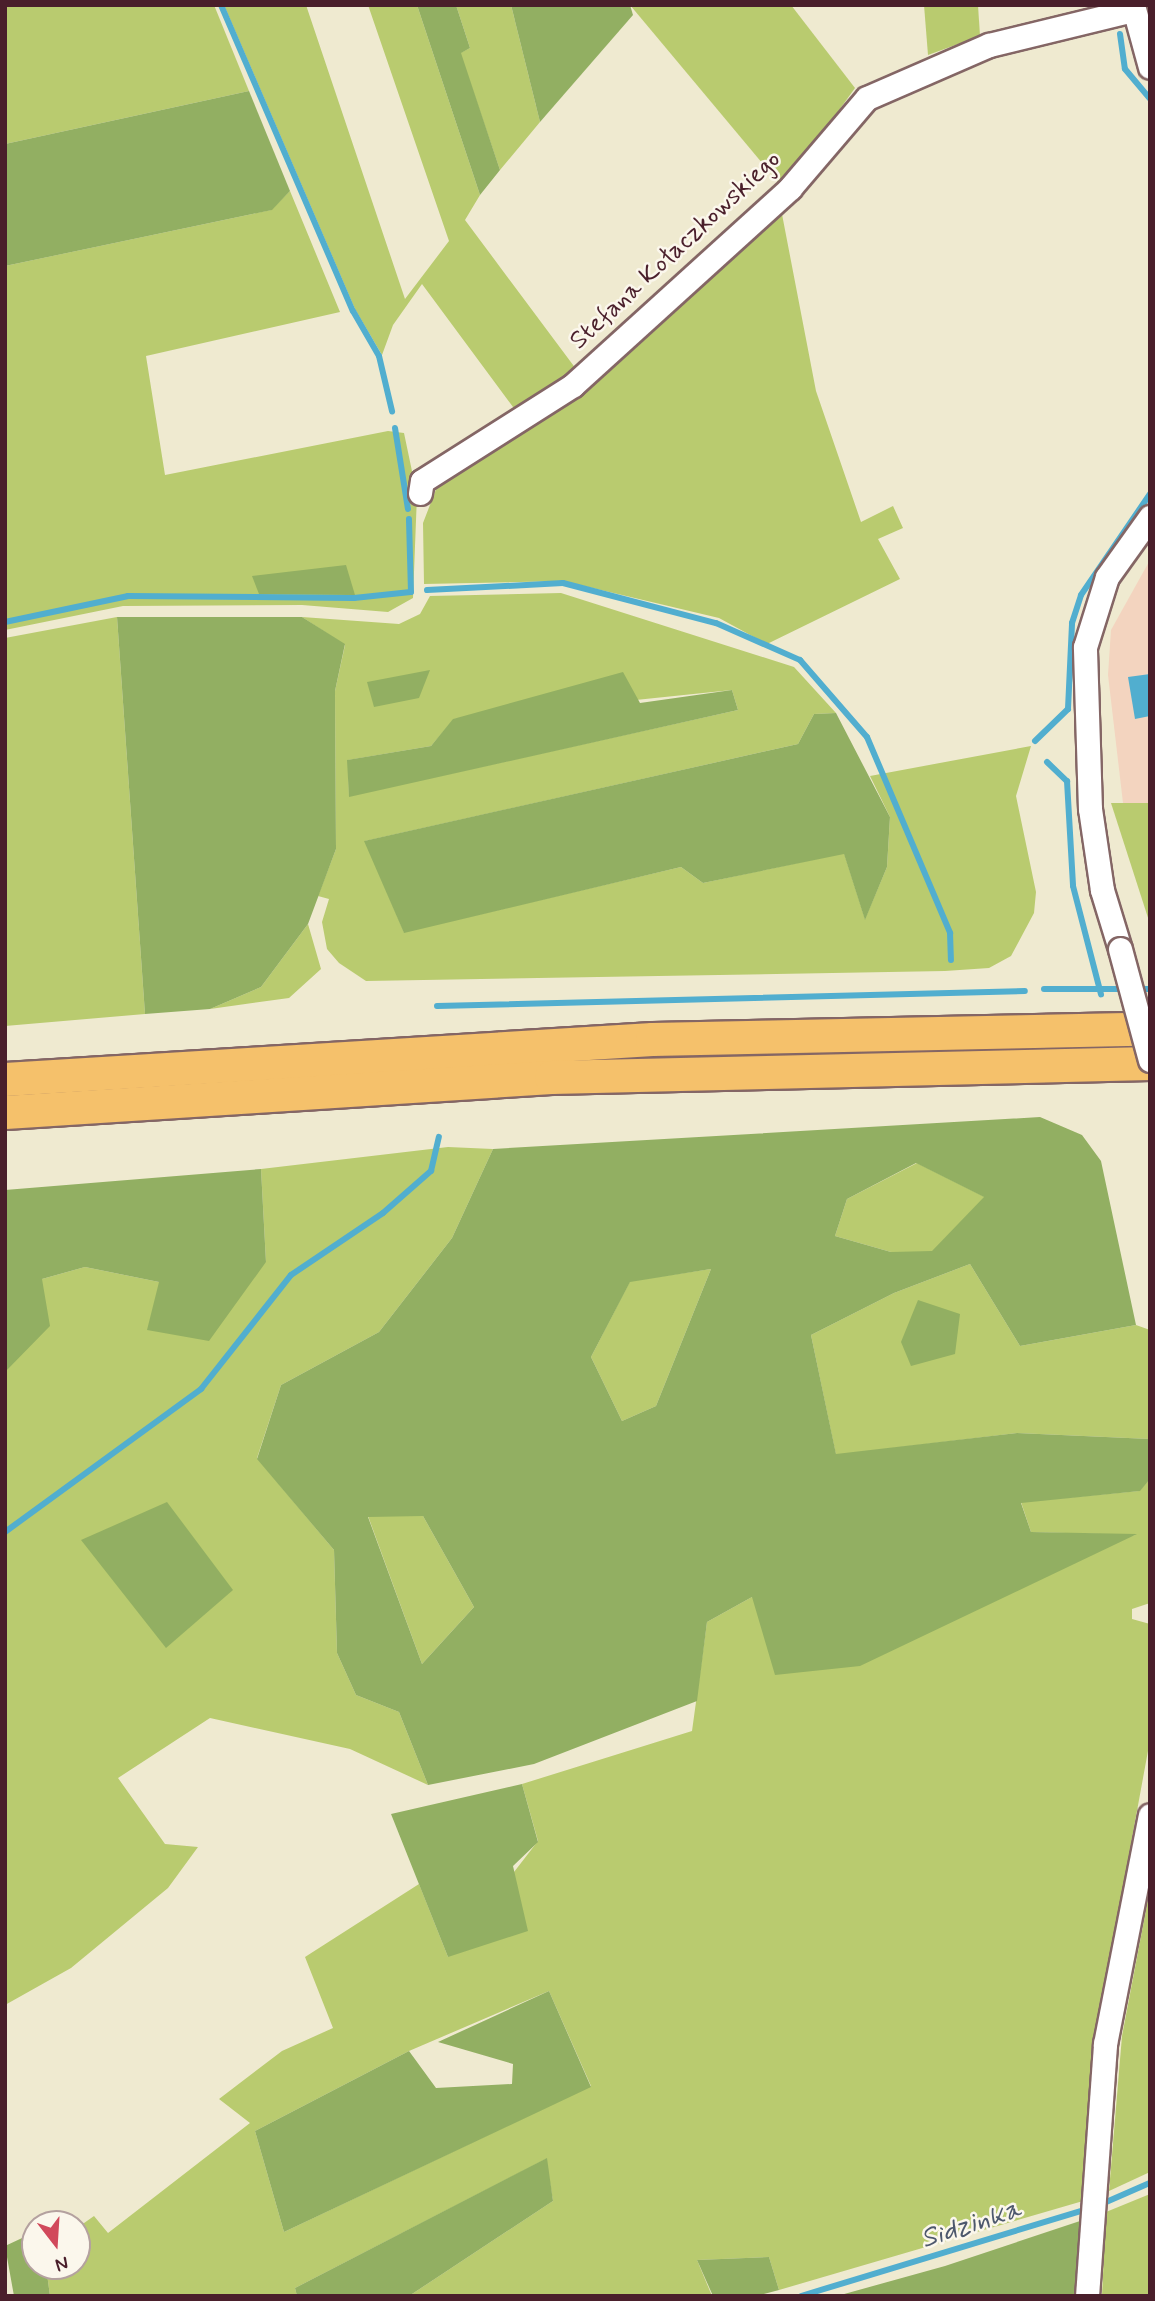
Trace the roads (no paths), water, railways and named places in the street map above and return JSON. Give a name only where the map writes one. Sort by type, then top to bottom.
[{"type":"highway","points":[[5,1079],[639,1040],[1150,1029]]},
{"type":"highway","points":[[5,1112],[551,1077],[1150,1062]]},
{"type":"street","points":[[1133,7],[1150,67]]},
{"type":"street","name":"Stefana Kołaczkowskiego","points":[[420,493],[422,481],[573,385],[790,188],[867,98],[897,80],[989,45],[1133,7]]},
{"type":"street","points":[[1150,517],[1107,577],[1085,647],[1090,809],[1102,890],[1150,1062]]},
{"type":"street","points":[[1087,2296],[1105,2044],[1150,1815]]},
{"type":"water","points":[[1150,674],[1150,716],[1135,719],[1128,677]]},
{"type":"waterway","points":[[221,5],[353,311],[379,356],[392,411]]},
{"type":"waterway","points":[[1120,34],[1125,69],[1150,99]]},
{"type":"waterway","points":[[395,428],[408,509]]},
{"type":"waterway","points":[[1035,741],[1068,709],[1072,623],[1081,595],[1150,494]]},
{"type":"waterway","points":[[5,622],[128,596],[354,598],[411,592],[409,519]]},
{"type":"waterway","points":[[427,590],[563,583],[716,623],[800,660],[867,737],[950,933],[951,960]]},
{"type":"waterway","points":[[1047,762],[1067,781],[1073,886],[1101,994]]},
{"type":"waterway","points":[[1044,989],[1125,989]]},
{"type":"waterway","points":[[1136,989],[1150,989]]},
{"type":"waterway","points":[[437,1006],[1025,991]]},
{"type":"waterway","points":[[5,1532],[201,1389],[291,1275],[383,1213],[431,1171],[439,1137]]},
{"type":"waterway","name":"Sidzinka","points":[[1097,2206],[1150,2183]]},
{"type":"waterway","name":"Sidzinka","points":[[801,2296],[1087,2209]]}]
